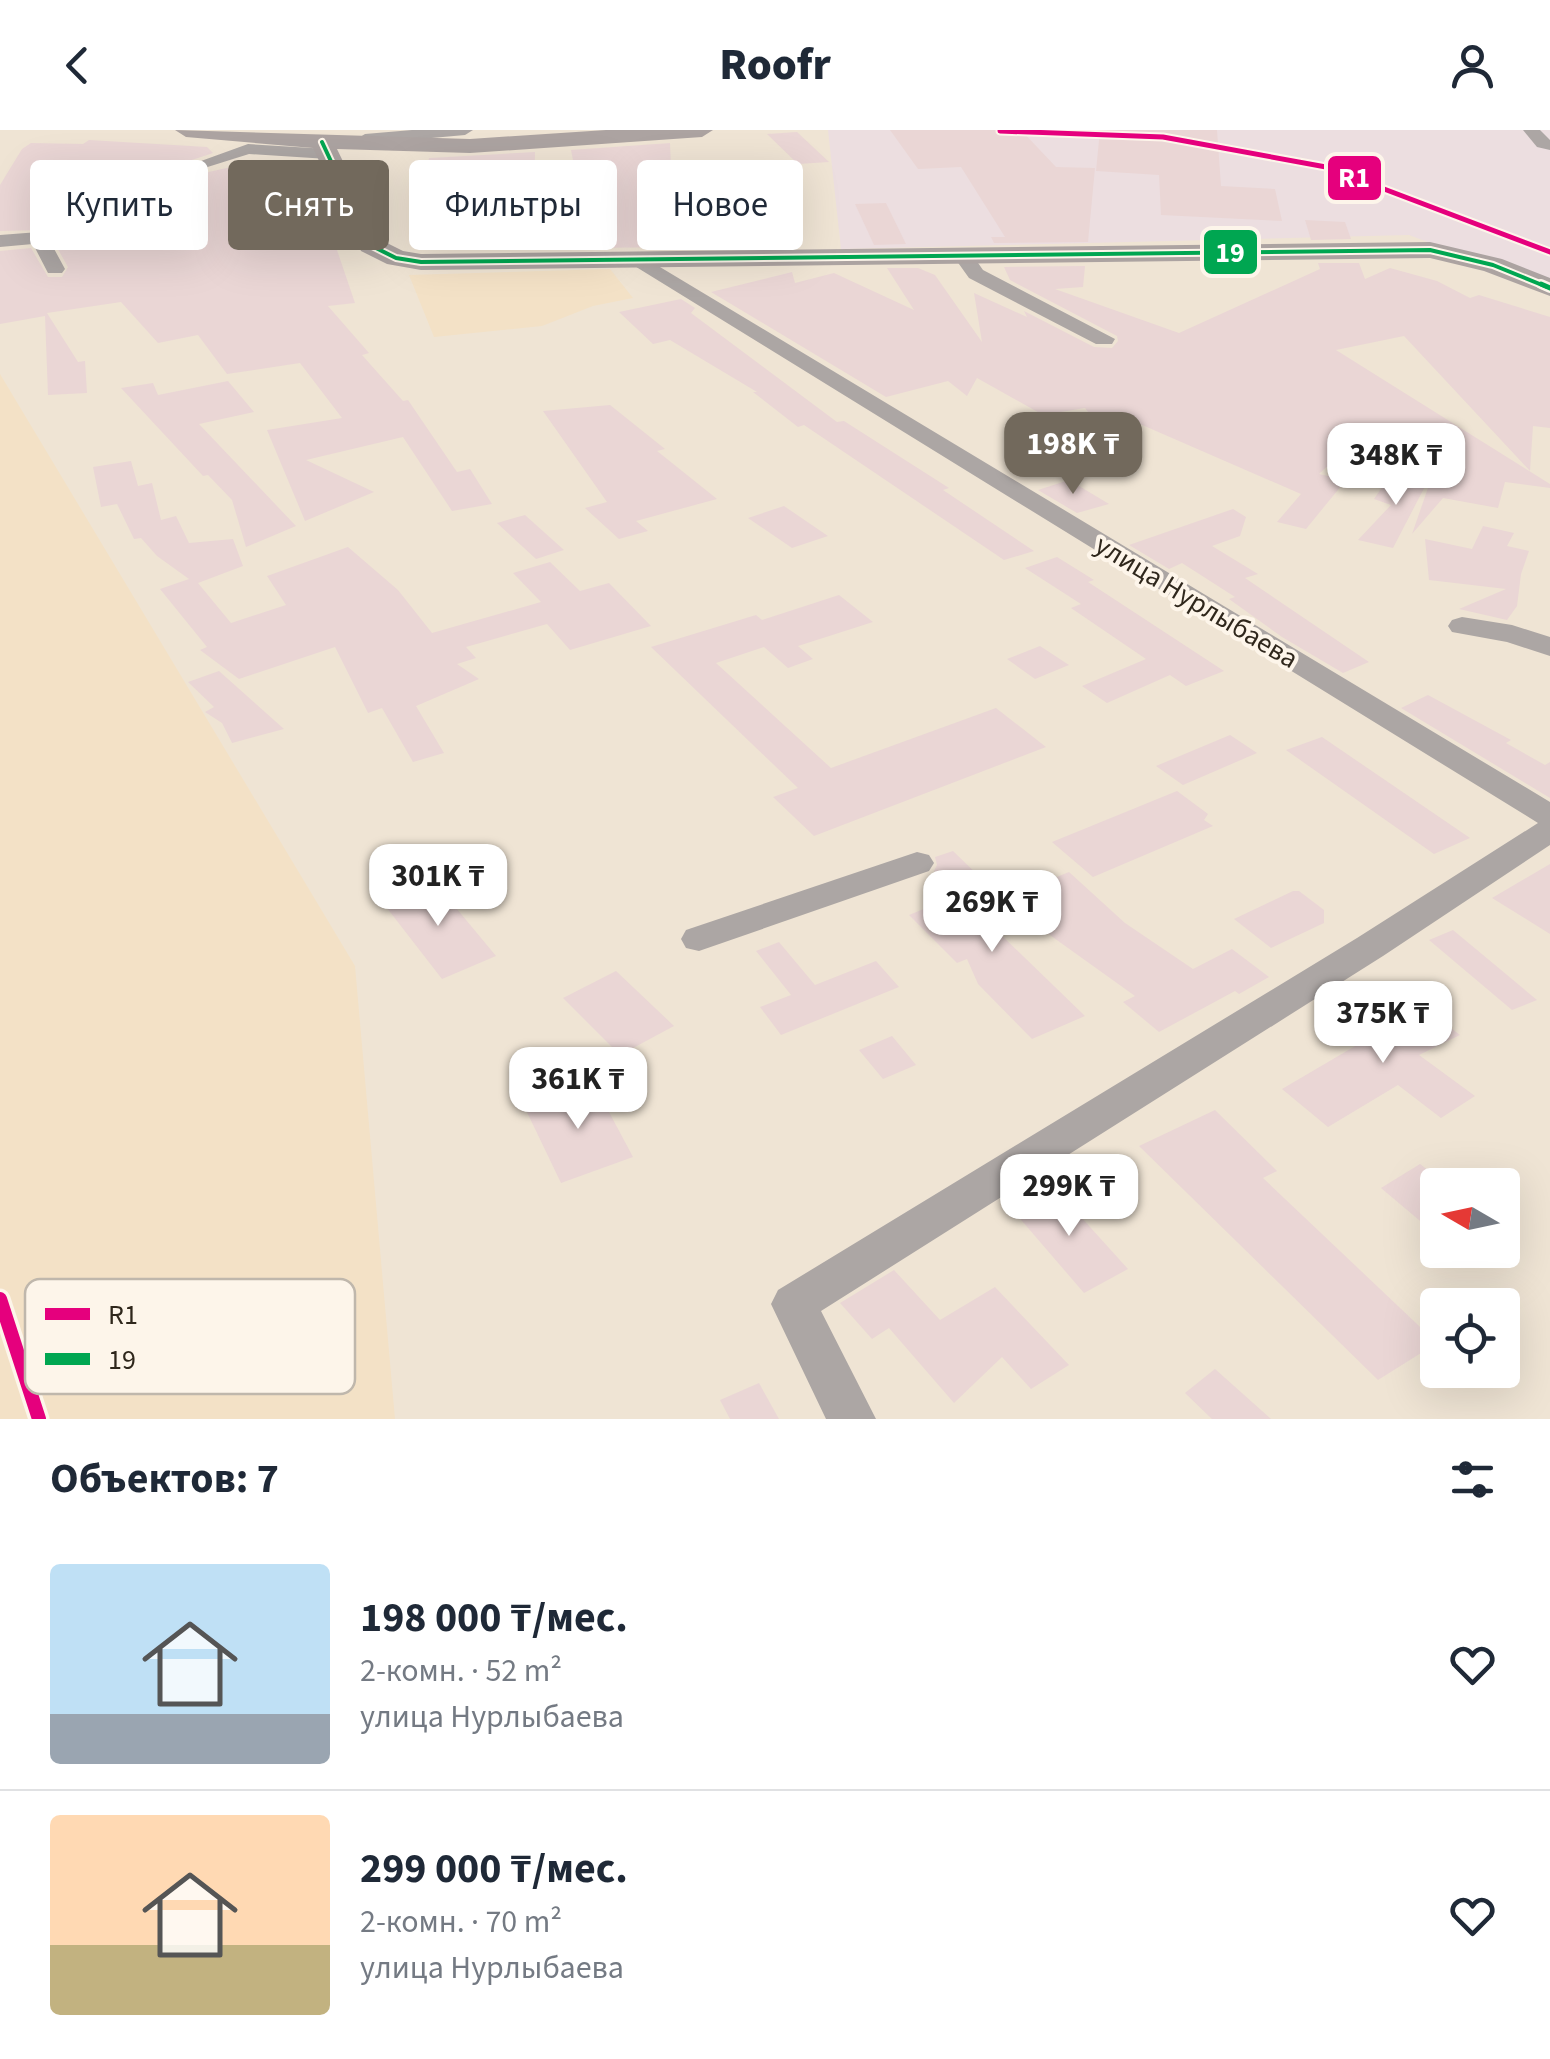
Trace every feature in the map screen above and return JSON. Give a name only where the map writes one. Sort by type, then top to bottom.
[{"type":"street","points":[[186,130],[321,144],[470,146],[702,130]]},
{"type":"street","points":[[208,162],[248,150],[465,130]]},
{"type":"street","points":[[1531,130],[1543,144],[1550,145]]},
{"type":"street","points":[[321,144],[364,237],[380,253],[421,262],[1430,250],[1493,265],[1550,288]]},
{"type":"street","points":[[0,241],[39,238],[55,268]]},
{"type":"street","points":[[964,257],[976,274],[1104,339]]},
{"type":"street","name":"улица Нурлыбаева","points":[[640,260],[1550,816]]},
{"type":"street","points":[[1462,626],[1512,634],[1550,647]]},
{"type":"street","points":[[852,1419],[794,1304],[1370,947],[1550,830]]},
{"type":"street","points":[[699,939],[917,863]]},
{"type":"shaded area","points":[[828,130],[1550,130],[1550,288],[1409,235],[841,249]]},
{"type":"shaded area","points":[[610,269],[633,298],[593,306],[542,326],[434,337],[409,275]]},
{"type":"shaded area","points":[[0,374],[355,966],[395,1419],[0,1419]]},
{"type":"building","points":[[890,130],[1021,130],[1056,167],[1095,168],[1088,242],[994,243],[991,237],[1005,237],[961,167],[918,169]]},
{"type":"building","points":[[1100,130],[1217,130],[1221,186],[1275,189],[1282,221],[1161,215],[1159,175],[1096,171]]},
{"type":"building","points":[[797,132],[829,162],[803,164],[803,160],[794,160],[767,134]]},
{"type":"building","points":[[89,140],[207,147],[213,153],[192,160],[30,160],[30,230],[0,231],[0,185],[22,149],[31,143],[83,144]]},
{"type":"building","points":[[670,143],[671,160],[637,160],[637,247],[617,248],[617,160],[573,160],[571,150]]},
{"type":"building","points":[[535,152],[535,160],[429,158]]},
{"type":"building","points":[[228,168],[228,250],[337,250],[355,303],[328,306],[369,353],[362,355],[403,401],[408,400],[457,472],[470,469],[492,504],[452,511],[403,437],[306,460],[374,492],[305,521],[267,430],[342,418],[300,363],[227,374],[198,335],[158,343],[121,302],[47,313],[78,362],[85,361],[87,393],[48,395],[45,316],[0,324],[0,251],[30,248],[48,277],[62,277],[68,267],[58,250],[208,250],[208,172]]},
{"type":"building","points":[[886,203],[906,244],[874,245],[855,204]]},
{"type":"building","points":[[1305,220],[1345,222],[1351,239],[1311,240]]},
{"type":"building","points":[[1318,263],[1359,263],[1365,279],[1390,268],[1437,281],[1470,298],[1479,295],[1550,317],[1550,428],[1533,426],[1530,471],[1404,336],[1336,350],[1550,484],[1550,488],[1505,482],[1498,508],[1443,498],[1412,534],[1445,439],[1370,427],[1319,474],[1346,480],[1306,529],[1277,522],[1301,494],[1133,421],[1118,451],[1085,408],[1043,415],[977,378],[967,396],[948,381],[886,397],[711,292],[792,272],[795,283],[834,273],[914,310],[887,268],[918,268],[935,275],[982,342],[974,293],[1027,317],[1024,311],[1094,347],[1112,348],[1117,336],[1010,280],[1004,267],[1085,266],[1083,287],[1055,289],[1179,333],[1320,269]]},
{"type":"building","points":[[681,299],[695,308],[691,313],[837,422],[844,421],[949,488],[943,490],[1034,551],[1004,560],[804,425],[798,427],[753,392],[757,392],[670,340],[653,344],[619,312]]},
{"type":"building","points":[[228,381],[254,412],[199,424],[296,526],[246,547],[232,500],[208,475],[203,476],[121,388],[153,383],[158,395]]},
{"type":"building","points":[[610,405],[665,449],[657,451],[717,499],[636,521],[648,531],[619,539],[585,508],[607,502],[543,411]]},
{"type":"building","points":[[131,461],[138,486],[152,483],[161,520],[176,516],[189,543],[233,539],[243,566],[198,583],[231,623],[286,605],[267,576],[348,547],[398,590],[432,633],[541,602],[513,573],[550,562],[580,591],[609,583],[651,626],[570,650],[547,624],[466,647],[476,658],[457,664],[479,679],[416,706],[444,753],[413,762],[382,708],[368,713],[335,647],[239,679],[200,650],[207,647],[160,589],[189,579],[157,556],[141,538],[134,539],[117,504],[101,507],[93,467]]},
{"type":"building","points":[[1427,466],[1433,471],[1393,548],[1358,540],[1391,505],[1374,499],[1390,476],[1413,481]]},
{"type":"building","points":[[1069,480],[1109,504],[1077,513],[1038,490]]},
{"type":"building","points":[[784,506],[828,536],[792,548],[748,518]]},
{"type":"building","points":[[1233,509],[1246,517],[1240,536],[1212,546],[1258,574],[1245,578],[1369,662],[1343,673],[1282,637],[1229,599],[1235,597],[1182,563],[1169,569],[1129,545]]},
{"type":"building","points":[[525,515],[564,550],[536,559],[497,523]]},
{"type":"building","points":[[1483,526],[1514,533],[1507,546],[1529,551],[1517,606],[1507,620],[1459,609],[1506,589],[1429,580],[1425,539],[1472,549]]},
{"type":"building","points":[[1057,557],[1094,580],[1088,582],[1224,671],[1186,686],[1170,675],[1107,703],[1082,686],[1146,659],[1071,608],[1081,604],[1025,568]]},
{"type":"building","points":[[839,595],[873,622],[798,646],[813,659],[788,668],[764,647],[716,663],[831,768],[996,708],[1046,747],[814,836],[773,797],[798,788],[651,647],[756,615],[762,620]]},
{"type":"building","points":[[1040,646],[1069,665],[1035,679],[1007,659]]},
{"type":"building","points":[[219,671],[284,729],[232,743],[222,723],[205,712],[214,707],[188,682]]},
{"type":"building","points":[[1428,695],[1511,740],[1506,743],[1545,765],[1550,762],[1550,798],[1401,708]]},
{"type":"building","points":[[1230,735],[1257,753],[1183,785],[1156,766]]},
{"type":"building","points":[[1322,737],[1470,838],[1434,854],[1286,750]]},
{"type":"building","points":[[1177,791],[1208,814],[1204,820],[1213,826],[1093,877],[1052,842]]},
{"type":"building","points":[[953,851],[985,882],[968,903],[1085,1016],[1032,1039],[978,984],[967,959],[957,963],[909,915],[958,895],[934,871],[935,857]]},
{"type":"building","points":[[1550,864],[1550,934],[1492,898]]},
{"type":"building","points":[[1069,872],[1125,923],[1193,969],[1232,949],[1269,977],[1159,1032],[1123,1002],[1135,996],[1001,900]]},
{"type":"building","points":[[432,879],[496,956],[442,979],[380,899]]},
{"type":"building","points":[[1299,891],[1324,910],[1324,923],[1271,948],[1234,919]]},
{"type":"building","points":[[1453,930],[1537,1000],[1512,1010],[1429,940]]},
{"type":"building","points":[[779,942],[815,985],[876,961],[899,987],[781,1035],[760,1007],[791,995],[756,951]]},
{"type":"building","points":[[616,971],[674,1026],[620,1055],[563,998]]},
{"type":"building","points":[[1409,996],[1460,1035],[1419,1055],[1475,1096],[1441,1118],[1398,1085],[1328,1127],[1282,1089],[1357,1045],[1340,1031]]},
{"type":"building","points":[[892,1036],[916,1065],[883,1079],[859,1050]]},
{"type":"building","points":[[593,1082],[633,1157],[561,1183],[524,1106]]},
{"type":"building","points":[[1215,1110],[1277,1171],[1263,1178],[1420,1327],[1420,1354],[1378,1380],[1139,1146]]},
{"type":"building","points":[[1420,1164],[1425,1168],[1420,1168],[1420,1221],[1381,1188]]},
{"type":"building","points":[[1053,1186],[1128,1269],[1084,1293],[1010,1207]]},
{"type":"building","points":[[894,1270],[940,1320],[995,1287],[1069,1365],[1031,1389],[1002,1357],[954,1403],[889,1328],[872,1339],[840,1303]]},
{"type":"building","points":[[1215,1369],[1271,1419],[1212,1419],[1185,1393]]},
{"type":"building","points":[[759,1383],[779,1419],[730,1419],[720,1400]]},
{"type":"transit line","name":"R1","points":[[1000,131],[1163,137],[1326,167],[1550,252]]},
{"type":"transit line","name":"19","points":[[322,142],[370,245],[396,258],[421,262],[1430,250],[1493,265],[1550,288]]},
{"type":"transit line","name":"R1","points":[[0,1299],[25,1376]]},
{"type":"transit line","name":"R1","points":[[31,1394],[39,1419]]}]
